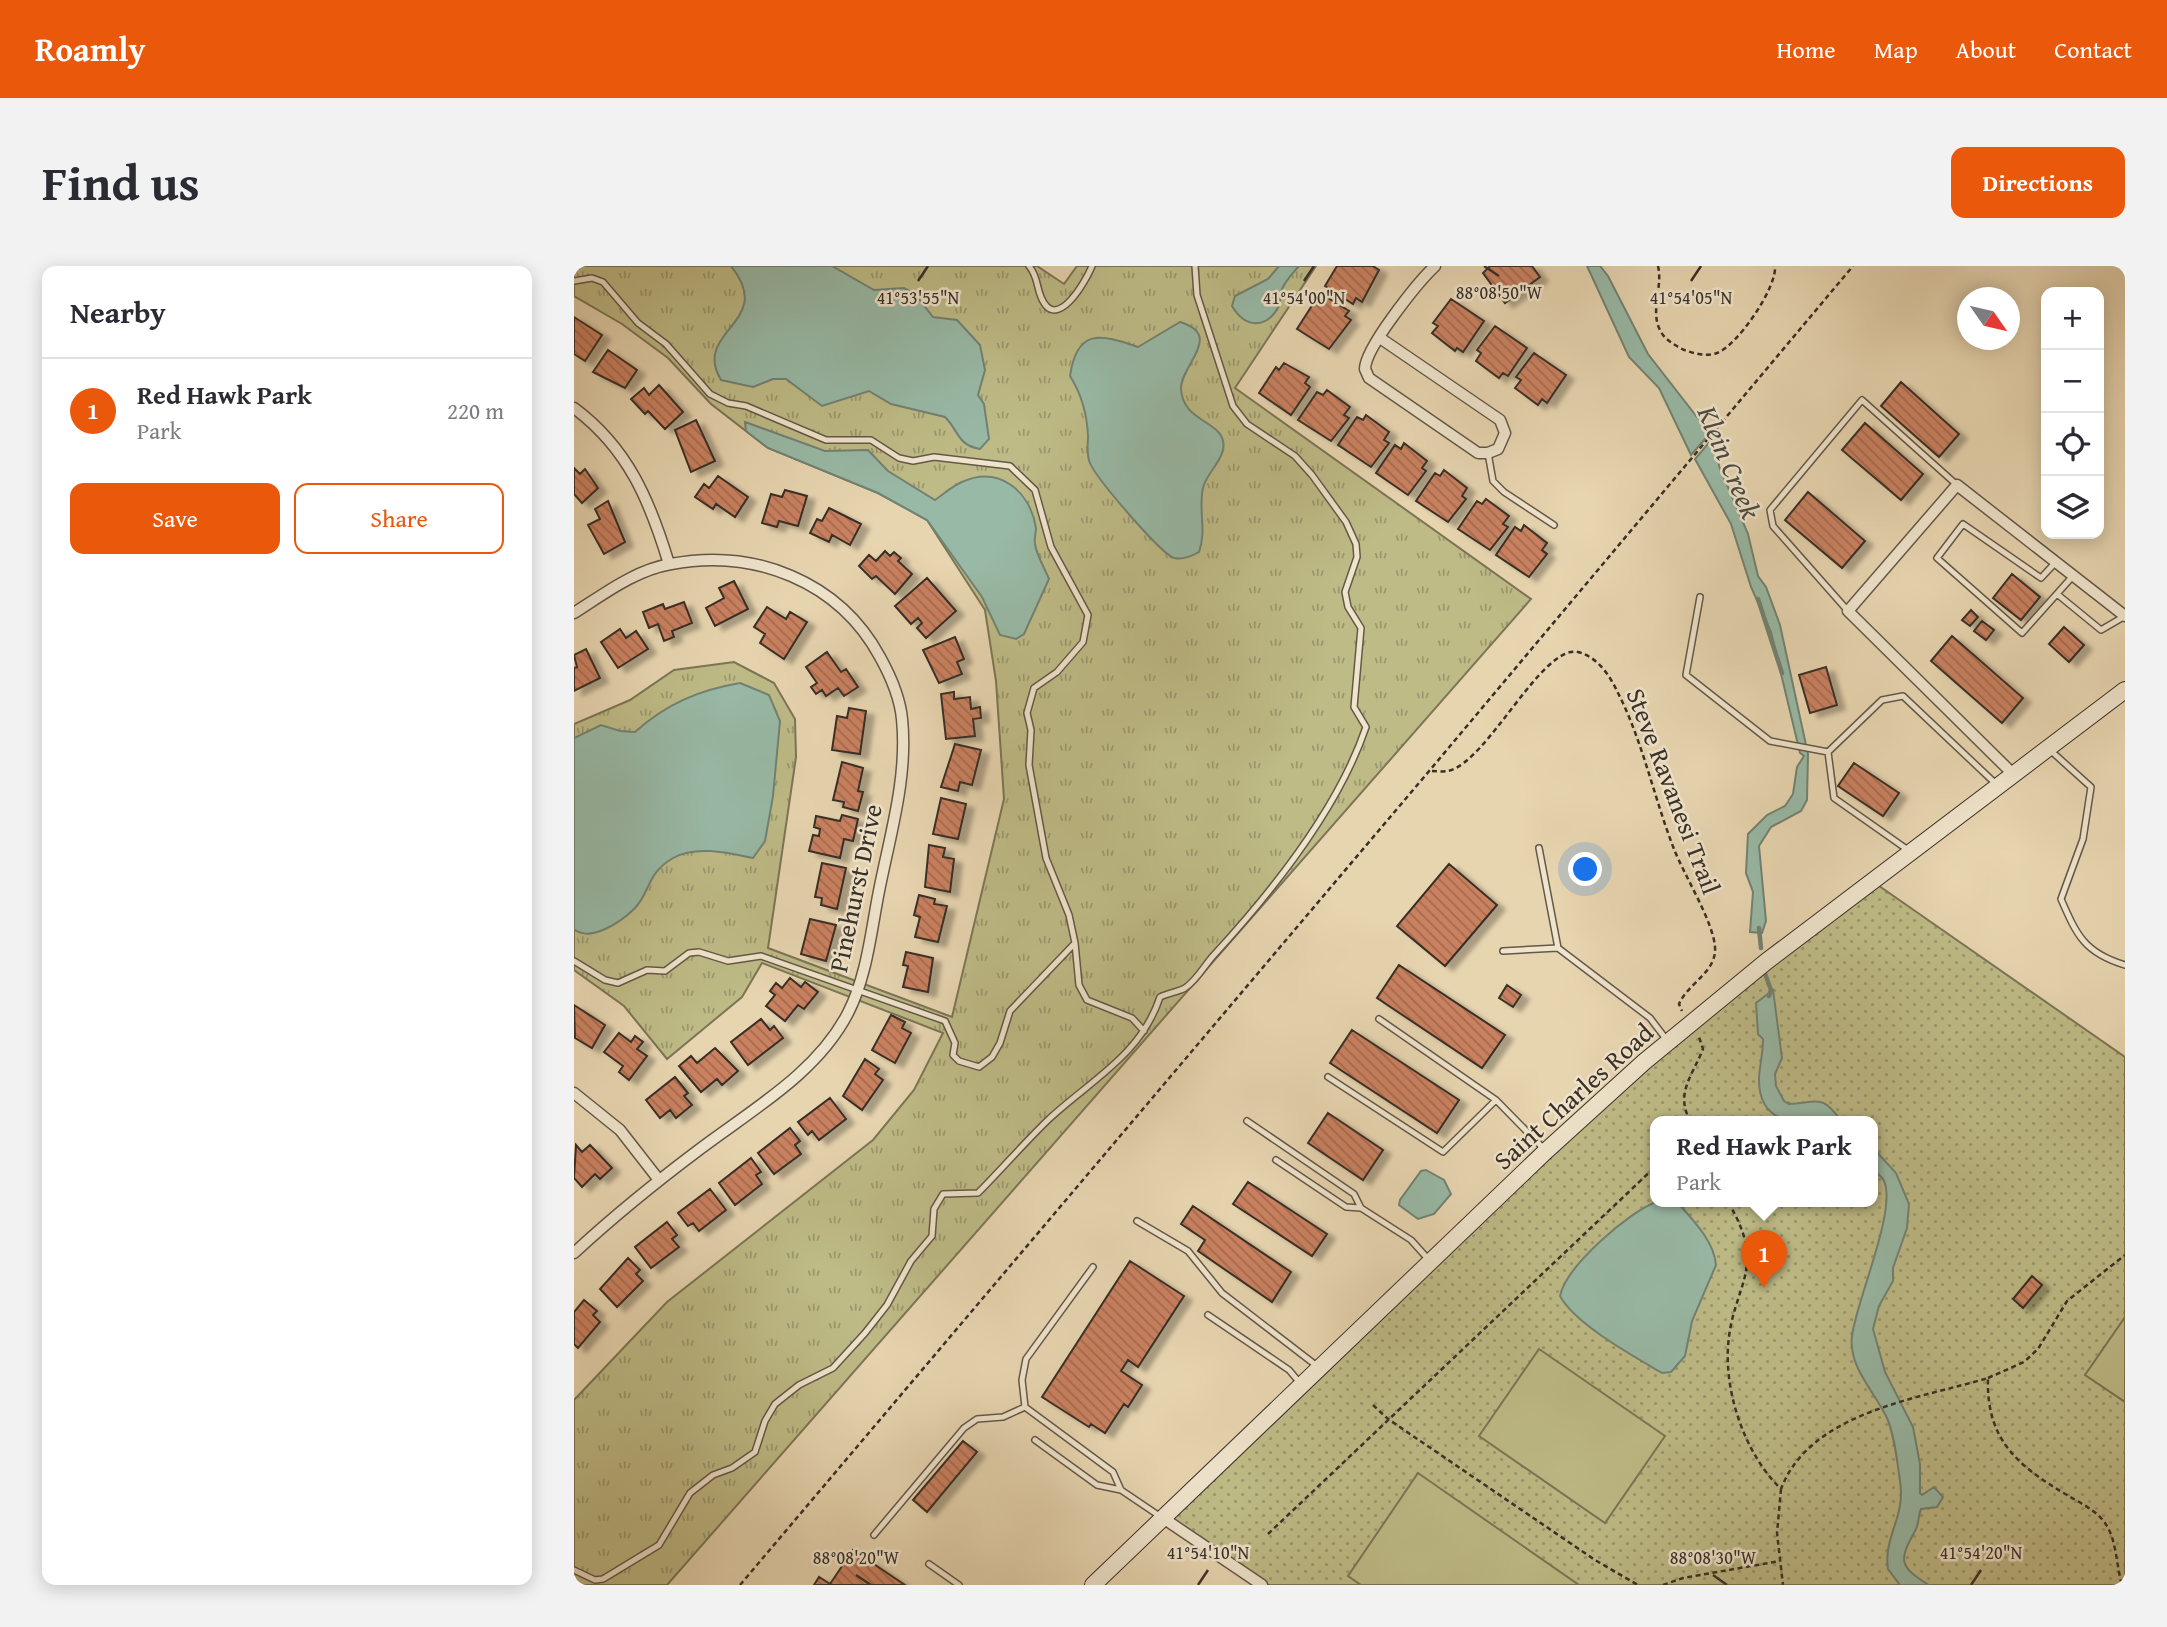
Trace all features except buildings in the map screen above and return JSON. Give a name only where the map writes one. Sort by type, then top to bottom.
[{"type":"street","points":[[1380,338],[1500,421],[1504,426],[1504,440],[1498,449],[1488,453],[1470,448],[1370,379],[1365,362],[1380,338],[1406,299],[1435,266]]},
{"type":"street","points":[[574,408],[606,436],[631,467],[649,503],[669,564]]},
{"type":"street","points":[[2013,774],[1849,611],[1956,485],[2125,616]]},
{"type":"street","name":"Pinehurst Drive","points":[[574,613],[623,582],[669,564],[727,559],[762,565],[797,578],[823,593],[848,614],[869,638],[886,667],[902,716],[902,780],[857,989],[847,1014],[815,1060],[659,1180],[574,1254]]},
{"type":"street","name":"Saint Charles Road","points":[[1093,1585],[1546,1151],[1668,1041],[1911,851],[2125,690]]},
{"type":"street","points":[[574,1093],[620,1130],[659,1180]]},
{"type":"street","points":[[1163,1518],[1262,1585]]},
{"type":"lane","points":[[1029,266],[1038,277],[1041,298],[1049,308],[1056,310],[1067,305],[1083,288],[1092,266]]},
{"type":"lane","points":[[574,1570],[595,1582],[659,1545],[690,1493],[713,1475],[732,1468],[755,1452],[765,1421],[775,1405],[799,1385],[834,1367],[887,1304],[911,1261],[932,1236],[937,1199],[943,1194],[978,1193],[1051,1118],[1122,1060],[1144,1031],[1160,997],[1182,989],[1195,979],[1303,846],[1340,785],[1366,727],[1354,707],[1361,628],[1348,607],[1345,592],[1357,557],[1356,544],[1346,522],[1312,475],[1295,456],[1247,424],[1233,406],[1197,295],[1195,266]]},
{"type":"lane","points":[[574,281],[592,278],[603,282],[638,323],[666,344],[710,394],[728,402],[746,406],[827,440],[872,440],[899,458],[913,461],[934,457],[1010,466],[1028,481],[1041,507],[1051,547],[1088,615],[1083,642],[1057,672],[1034,688],[1027,713],[1031,730],[1029,765],[1046,858],[1069,915],[1079,985],[1087,1000],[1132,1018],[1144,1031]]},
{"type":"lane","points":[[1849,611],[1773,526],[1770,510],[1863,400],[1956,485]]},
{"type":"lane","points":[[1488,453],[1493,481],[1504,492],[1554,525]]},
{"type":"lane","points":[[2055,563],[2040,578],[1963,524],[1937,558],[2022,633],[2072,577]]},
{"type":"lane","points":[[2057,594],[2101,629],[2125,616]]},
{"type":"lane","points":[[1700,597],[1686,675],[1770,741],[1828,752]]},
{"type":"lane","points":[[1828,752],[1882,700],[1903,696],[1998,786]]},
{"type":"lane","points":[[2048,748],[2091,787],[2083,839],[2061,899],[2076,934],[2099,958],[2125,965]]},
{"type":"lane","points":[[1828,752],[1834,798],[1911,851]]},
{"type":"lane","points":[[1539,848],[1558,948]]},
{"type":"lane","points":[[574,961],[605,981],[618,983],[647,970],[664,971],[689,953],[699,952],[727,961],[761,956],[944,1020],[955,1044],[954,1055],[959,1061],[979,1067],[992,1057],[1000,1043],[1010,1011],[1075,943]]},
{"type":"lane","points":[[1503,951],[1558,948],[1650,1018],[1668,1041]]},
{"type":"lane","points":[[1380,1019],[1496,1100],[1546,1151]]},
{"type":"lane","points":[[1328,1077],[1443,1152],[1496,1100]]},
{"type":"lane","points":[[1247,1121],[1354,1194],[1361,1208]]},
{"type":"lane","points":[[1276,1160],[1346,1207],[1361,1208],[1411,1240],[1431,1262]]},
{"type":"lane","points":[[1137,1221],[1188,1251],[1222,1293],[1320,1368]]},
{"type":"lane","points":[[1093,1267],[1026,1359],[1022,1380],[1025,1408],[1113,1472],[1121,1490]]},
{"type":"lane","points":[[1209,1315],[1289,1370],[1302,1385]]},
{"type":"lane","points":[[874,1535],[964,1428],[977,1419],[1003,1417],[1025,1408]]},
{"type":"lane","points":[[1035,1440],[1097,1485],[1121,1490],[1163,1518]]},
{"type":"lane","points":[[929,1564],[959,1585]]},
{"type":"path","points":[[1658,266],[1660,287],[1656,313],[1660,330],[1671,343],[1705,355],[1728,347],[1762,306],[1773,285],[1775,266]]},
{"type":"path","points":[[740,1585],[1853,266]]},
{"type":"path","name":"Steve Ravanesi Trail","points":[[1430,770],[1447,772],[1467,760],[1520,698],[1565,653],[1576,651],[1601,666],[1628,714],[1674,849],[1715,947],[1711,965],[1679,1004],[1685,1016]]},
{"type":"path","points":[[1689,1116],[1684,1105],[1684,1092],[1703,1049],[1697,1033]]},
{"type":"path","points":[[1268,1534],[1650,1172]]},
{"type":"path","points":[[1730,1207],[1745,1240],[1749,1268],[1728,1346],[1731,1380],[1750,1451],[1782,1489]]},
{"type":"path","points":[[1783,1585],[1777,1511],[1788,1471],[1805,1450],[1835,1428],[1862,1416],[1988,1378],[2024,1362],[2038,1349],[2067,1301],[2125,1255]]},
{"type":"path","points":[[1988,1378],[1990,1413],[2007,1448],[2026,1469],[2086,1506],[2106,1524],[2122,1585]]},
{"type":"path","points":[[1373,1405],[1388,1419],[1595,1560],[1638,1585]]},
{"type":"path","points":[[1663,1585],[1683,1578],[1780,1561]]},
{"type":"green space","points":[[574,266],[1037,266],[1064,284],[1077,266],[1316,266],[1235,388],[1531,599],[667,1585],[574,1585],[574,1400],[667,1302],[873,1140],[914,1090],[943,1033],[762,963],[742,997],[667,1059],[624,1006],[574,970],[574,724],[630,700],[674,670],[734,662],[774,683],[795,719],[796,757],[768,948],[952,1017],[1004,799],[996,681],[985,610],[927,520],[878,493],[768,448],[711,404],[668,358],[622,324],[574,296]]},
{"type":"green space","points":[[1872,881],[2125,1057],[2125,1585],[1261,1585],[1161,1519],[1653,1051]]},
{"type":"green space","points":[[2125,1317],[2125,1402],[2085,1375]]},
{"type":"green space","points":[[1539,1349],[1665,1436],[1605,1523],[1479,1436]]},
{"type":"green space","points":[[1418,1473],[1579,1585],[1361,1585],[1348,1576]]},
{"type":"shaded area","points":[[731,266],[832,266],[874,290],[904,288],[915,294],[933,317],[957,320],[980,345],[985,370],[978,395],[984,404],[989,439],[980,449],[972,447],[963,441],[945,417],[891,404],[869,391],[822,406],[786,379],[773,379],[753,387],[721,380],[715,363],[716,349],[740,314],[745,301],[743,285]]},
{"type":"shaded area","points":[[1279,266],[1299,266],[1281,291],[1279,306],[1274,314],[1256,323],[1243,319],[1232,306],[1235,296],[1268,279]]},
{"type":"shaded area","points":[[1587,266],[1600,266],[1608,276],[1648,354],[1697,417],[1713,430],[1691,455],[1659,388],[1629,357]]},
{"type":"shaded area","points":[[1180,322],[1193,328],[1199,335],[1200,343],[1183,379],[1183,400],[1196,416],[1219,433],[1223,440],[1223,450],[1203,488],[1199,552],[1174,558],[1143,530],[1090,463],[1083,404],[1070,376],[1073,360],[1085,342],[1102,338],[1138,347]]},
{"type":"shaded area","points":[[745,422],[825,451],[868,450],[888,471],[935,500],[958,484],[976,478],[1000,479],[1011,485],[1020,493],[1033,515],[1036,548],[1049,579],[1024,634],[1016,639],[1000,635],[982,597],[927,520],[878,493],[768,448],[746,431]]},
{"type":"shaded area","points":[[1717,433],[1719,466],[1748,534],[1758,576],[1766,587],[1780,625],[1808,754],[1807,800],[1801,811],[1771,827],[1759,846],[1766,921],[1762,933],[1750,932],[1753,892],[1746,873],[1748,834],[1767,815],[1785,806],[1793,794],[1797,767],[1804,756],[1800,753],[1771,632],[1751,587],[1731,524],[1695,459]]},
{"type":"shaded area","points":[[740,683],[769,695],[780,721],[773,796],[765,841],[753,858],[702,851],[673,858],[658,870],[640,902],[622,919],[605,929],[588,934],[574,929],[574,738],[601,725],[635,732],[671,706],[711,690]]},
{"type":"shaded area","points":[[1773,990],[1782,1058],[1775,1074],[1776,1086],[1784,1101],[1789,1104],[1814,1101],[1825,1103],[1837,1116],[1777,1116],[1766,1107],[1759,1078],[1763,1039],[1758,1034],[1756,1003]]},
{"type":"shaded area","points":[[1878,1153],[1896,1173],[1909,1204],[1907,1228],[1893,1268],[1893,1281],[1879,1306],[1873,1329],[1885,1372],[1913,1427],[1920,1464],[1920,1493],[1922,1495],[1934,1487],[1943,1497],[1937,1507],[1921,1509],[1916,1529],[1904,1556],[1904,1562],[1911,1573],[1929,1585],[1900,1585],[1888,1569],[1887,1558],[1901,1494],[1895,1449],[1887,1418],[1858,1369],[1852,1347],[1855,1321],[1885,1213],[1887,1195],[1880,1176]]},
{"type":"shaded area","points":[[1426,1170],[1444,1180],[1451,1194],[1434,1214],[1418,1219],[1399,1205],[1421,1171]]},
{"type":"shaded area","points":[[1650,1205],[1681,1207],[1707,1239],[1716,1265],[1692,1321],[1685,1356],[1671,1372],[1662,1373],[1621,1349],[1578,1317],[1560,1296],[1574,1270],[1586,1256],[1615,1228]]},
{"type":"waterway","name":"Klein Creek","points":[[1758,599],[1782,673]]},
{"type":"waterway","name":"Klein Creek","points":[[1759,928],[1761,948]]},
{"type":"waterway","name":"Klein Creek","points":[[1764,971],[1771,990],[1769,996]]},
{"type":"place","name":"Red Hawk Park","points":[[1764,1288]]}]
